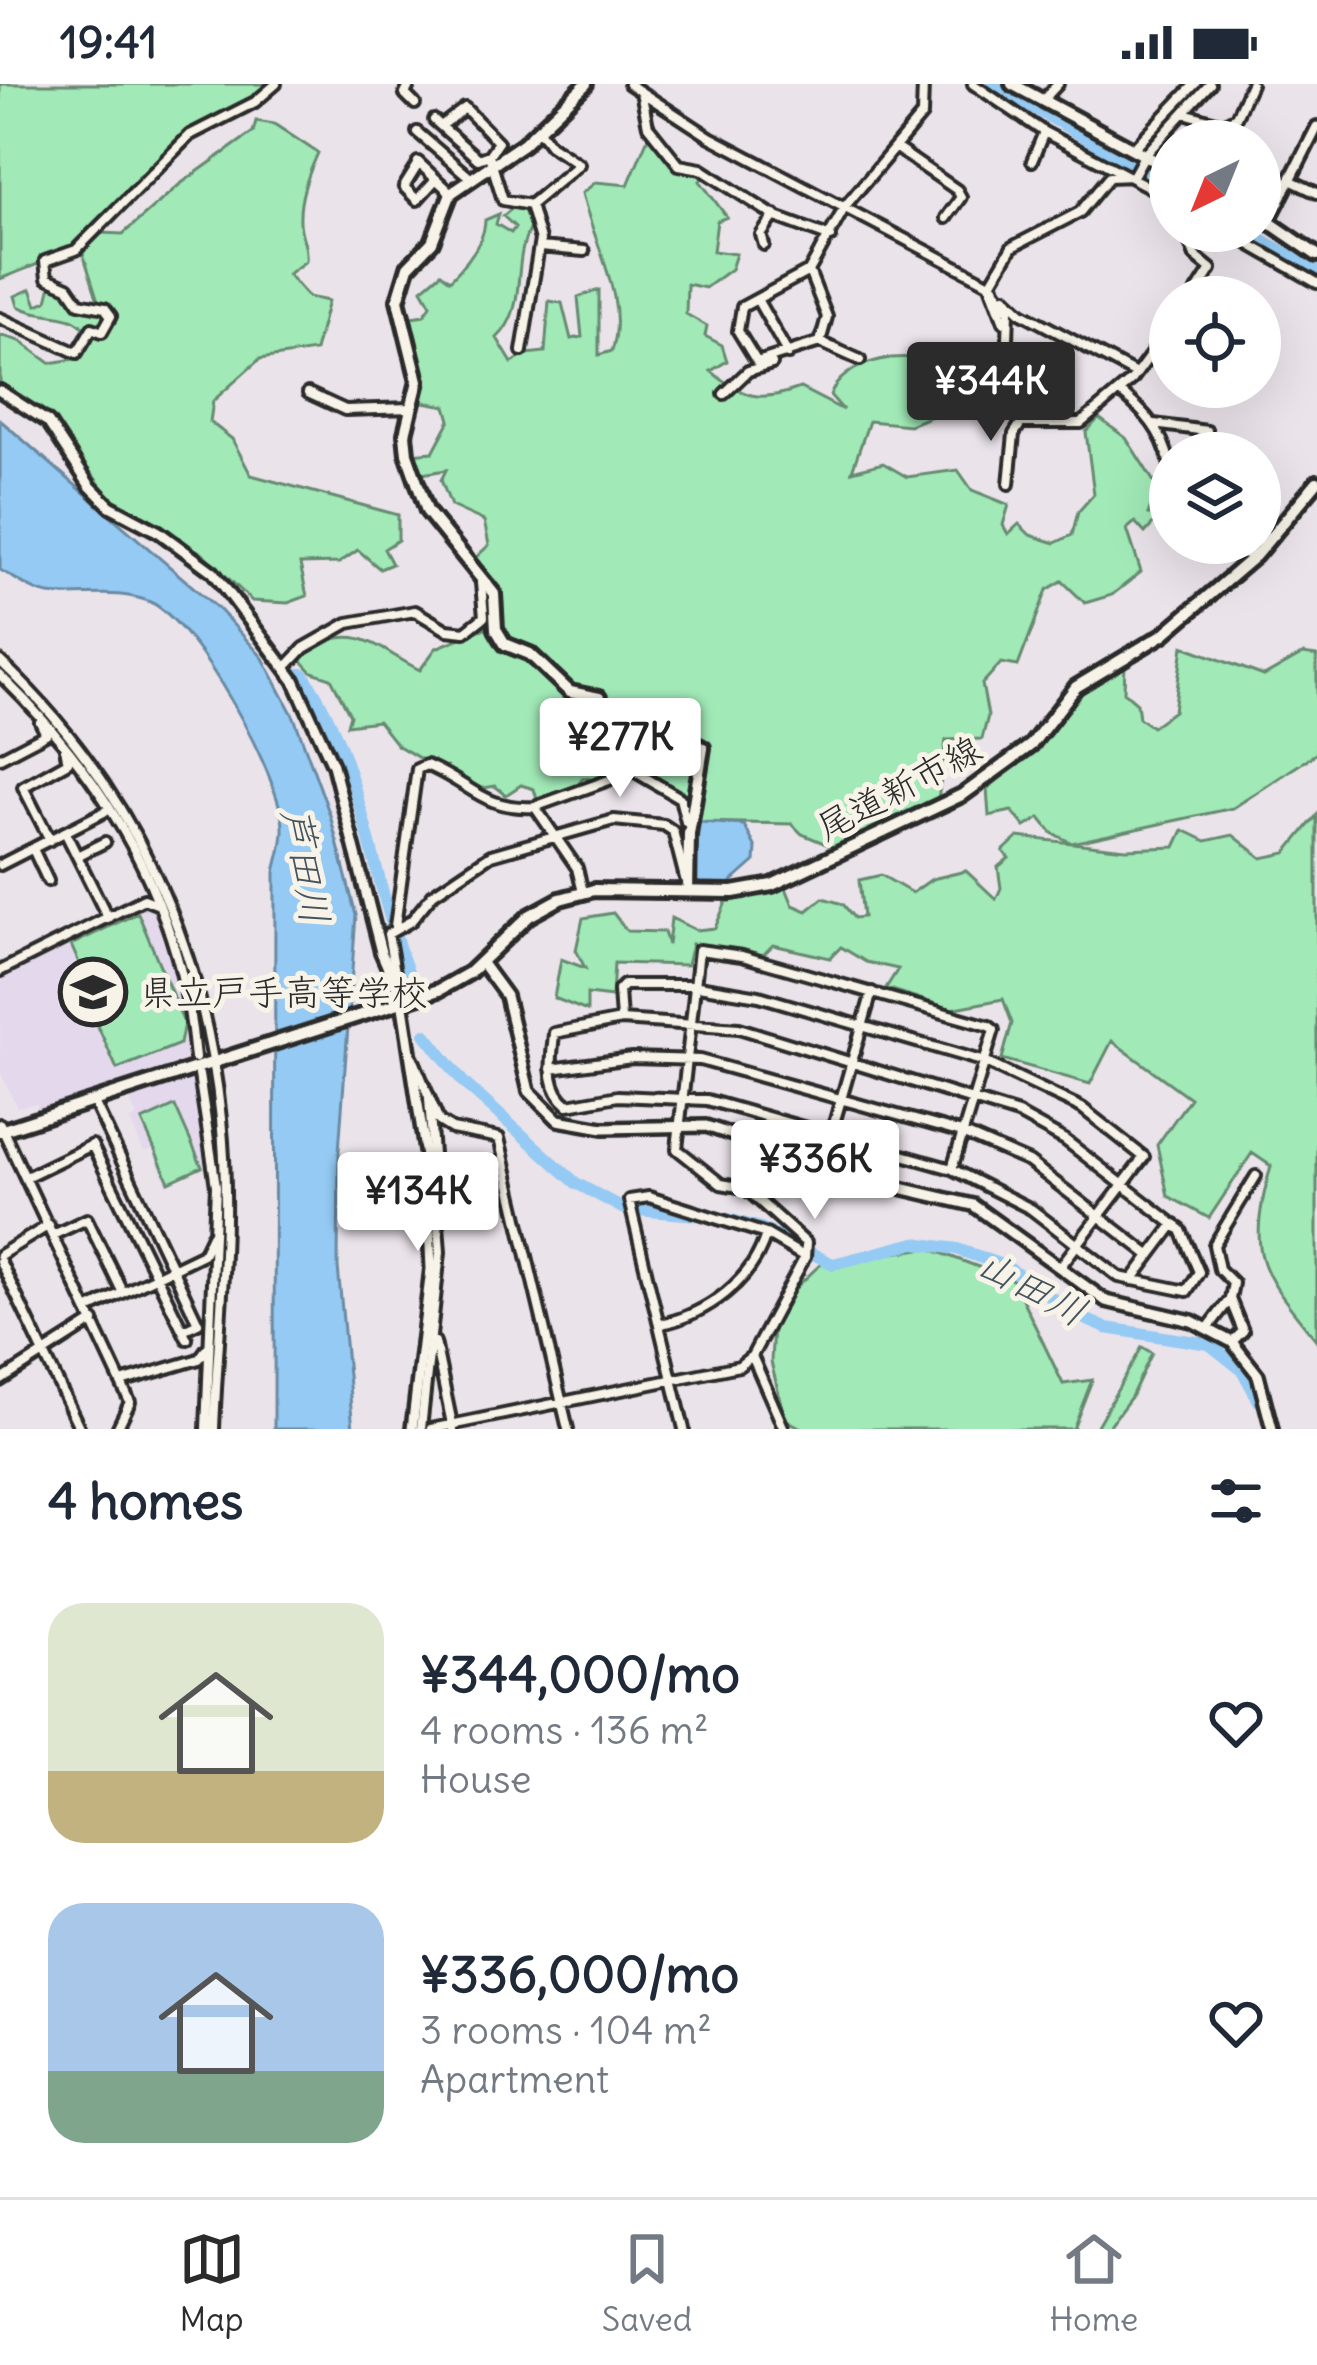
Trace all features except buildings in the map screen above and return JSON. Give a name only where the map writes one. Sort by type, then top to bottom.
[{"type":"main road","points":[[1012,84],[1149,159]]},
{"type":"main road","points":[[582,89],[539,130],[490,158],[451,193],[432,242],[408,267],[398,300],[417,360],[405,434],[417,491],[494,594],[496,629],[505,644],[530,654],[570,692],[599,698],[603,741],[669,730],[703,748],[689,833],[688,891]]},
{"type":"main road","points":[[1281,230],[1317,255]]},
{"type":"main road","name":"尾道新市線","points":[[1281,525],[1317,482]]},
{"type":"main road","name":"尾道新市線","points":[[583,892],[772,885],[964,794],[1019,757],[1076,687],[1164,634],[1246,564]]},
{"type":"main road","points":[[1,1128],[454,983],[529,916],[583,892]]},
{"type":"street","points":[[0,317],[77,353],[92,328],[102,332],[111,316],[105,308],[79,303],[68,287],[47,278],[45,261],[76,250],[190,135],[255,102],[276,84]]},
{"type":"street","points":[[410,84],[405,94],[415,104]]},
{"type":"street","points":[[567,84],[582,89]]},
{"type":"street","points":[[629,84],[710,137],[991,285],[1022,313],[1136,374]]},
{"type":"street","points":[[788,355],[757,362],[738,331],[742,307],[809,271],[846,205],[922,116],[923,84]]},
{"type":"street","points":[[973,84],[1044,132],[1149,186]]},
{"type":"street","points":[[1041,102],[1058,84]]},
{"type":"street","points":[[1133,176],[1138,154],[1195,84]]},
{"type":"street","points":[[1138,154],[1210,84]]},
{"type":"street","points":[[1184,113],[1223,124],[1236,117],[1251,84]]},
{"type":"street","points":[[641,92],[648,126],[679,165],[715,176],[775,215],[831,237]]},
{"type":"street","points":[[490,158],[478,159],[437,123],[457,108],[465,108],[498,142],[490,158],[503,200],[530,205]]},
{"type":"street","points":[[1281,196],[1317,127]]},
{"type":"street","points":[[530,205],[579,164],[550,145],[539,130]]},
{"type":"street","points":[[417,131],[468,176]]},
{"type":"street","points":[[1032,161],[1044,132]]},
{"type":"street","points":[[896,148],[957,190],[961,197],[946,218]]},
{"type":"street","points":[[436,179],[417,200],[404,187],[418,163],[436,179],[451,193]]},
{"type":"street","points":[[1004,322],[990,296],[991,285],[1012,247],[1080,212],[1109,177],[1133,176]]},
{"type":"street","points":[[1292,181],[1317,193]]},
{"type":"street","points":[[522,351],[540,247],[530,205]]},
{"type":"street","points":[[764,245],[761,235],[775,215]]},
{"type":"street","points":[[540,247],[584,250]]},
{"type":"street","points":[[1193,252],[1211,269],[1206,276]]},
{"type":"street","points":[[1262,252],[1317,284]]},
{"type":"street","points":[[809,271],[827,317],[820,343]]},
{"type":"street","points":[[991,285],[1009,311],[1006,398],[1021,423]]},
{"type":"street","points":[[758,302],[788,355]]},
{"type":"street","points":[[724,394],[748,371],[820,343],[860,360]]},
{"type":"street","points":[[1021,423],[1081,423],[1119,392],[1149,356]]},
{"type":"street","points":[[0,391],[48,422],[90,486],[110,506],[202,562],[285,668],[333,765],[391,976],[426,1156],[431,1269],[417,1429]]},
{"type":"street","points":[[1119,392],[1159,432]]},
{"type":"street","points":[[308,393],[345,410],[412,407]]},
{"type":"street","points":[[1009,484],[1014,434],[1021,423]]},
{"type":"street","points":[[1154,424],[1207,430]]},
{"type":"street","points":[[285,668],[304,648],[348,623],[415,611],[447,630],[465,632],[484,617],[481,577]]},
{"type":"street","points":[[0,661],[63,728],[132,822],[184,938],[200,991],[221,1117],[224,1198],[210,1429]]},
{"type":"street","points":[[0,674],[67,746],[122,824],[161,907],[192,1005],[195,1058]]},
{"type":"street","points":[[0,758],[46,734],[38,715]]},
{"type":"street","points":[[50,840],[23,787],[68,762],[67,746]]},
{"type":"street","points":[[394,927],[417,769],[426,765],[452,775],[495,806],[535,807],[634,771],[680,798],[689,833]]},
{"type":"street","points":[[535,807],[577,868],[583,892]]},
{"type":"street","points":[[0,865],[104,812]]},
{"type":"street","points":[[391,976],[395,972],[388,934],[411,921],[433,894],[491,856],[614,820],[664,825],[676,838],[688,891]]},
{"type":"street","points":[[65,832],[108,918]]},
{"type":"street","points":[[77,856],[105,842]]},
{"type":"street","points":[[33,849],[48,880]]},
{"type":"street","points":[[0,971],[151,898],[184,938]]},
{"type":"street","points":[[431,1429],[739,1366],[752,1356],[805,1257],[806,1243],[745,1188],[721,1184],[677,1149],[699,950],[742,956],[994,1030],[952,1169]]},
{"type":"street","points":[[481,962],[506,996],[524,1079],[548,1113],[582,1127],[677,1124],[734,1132],[866,1180],[974,1205],[1106,1301],[1208,1328],[1232,1342],[1258,1375],[1273,1429]]},
{"type":"street","points":[[621,1020],[619,990],[624,985],[692,985],[759,996],[985,1062],[1082,1108],[1144,1157],[1060,1268]]},
{"type":"street","points":[[831,1133],[872,992]]},
{"type":"street","points":[[621,1020],[739,1028],[974,1096],[1041,1126],[1174,1224],[1199,1272],[1187,1291],[1119,1277],[997,1188],[952,1169],[831,1133],[680,1096],[618,1096],[568,1105],[558,1096],[551,1069],[558,1029],[621,1020]]},
{"type":"street","points":[[410,1056],[439,1120],[452,1129],[499,1138],[568,1429]]},
{"type":"street","points":[[551,1069],[632,1058],[734,1067],[962,1133],[1029,1162],[1148,1253]]},
{"type":"street","points":[[199,1075],[215,1155],[210,1429]]},
{"type":"street","points":[[417,1429],[434,1334],[440,1252],[430,1098]]},
{"type":"street","points":[[26,1177],[92,1145],[185,1335],[198,1323],[93,1100]]},
{"type":"street","points":[[1,1128],[130,1402],[117,1429]]},
{"type":"street","points":[[1232,1342],[1243,1331],[1231,1299],[1233,1283],[1219,1269],[1214,1245],[1256,1176]]},
{"type":"street","points":[[684,1429],[629,1200],[649,1197],[766,1234],[805,1257]]},
{"type":"street","points":[[88,1309],[203,1254],[224,1198]]},
{"type":"street","points":[[80,1429],[0,1258],[51,1230],[87,1220],[123,1293]]},
{"type":"street","points":[[1132,1280],[1174,1224]]},
{"type":"street","points":[[661,1324],[696,1316],[758,1262],[766,1234]]},
{"type":"street","points":[[1208,1328],[1231,1299]]},
{"type":"street","points":[[0,1381],[94,1321]]},
{"type":"street","points":[[434,1334],[452,1426]]},
{"type":"street","points":[[121,1382],[199,1359],[210,1345]]},
{"type":"street","points":[[752,1356],[784,1429]]},
{"type":"shaded area","name":"県立戸手高等学校","points":[[147,901],[157,905],[191,1008],[192,1060],[39,1114],[36,1103],[17,1107],[0,1071],[0,975]]},
{"type":"shaded area","name":"県立戸手高等学校","points":[[195,1076],[204,1109],[206,1166],[167,1185],[152,1150],[144,1152],[130,1121],[137,1117],[128,1096]]},
{"type":"green space","points":[[0,84],[268,84],[230,114],[183,136],[74,249],[46,255],[38,264],[0,279]]},
{"type":"green space","points":[[256,121],[274,124],[318,153],[301,203],[306,261],[288,274],[308,297],[328,301],[315,351],[260,359],[213,401],[210,422],[232,439],[251,475],[398,515],[398,540],[384,549],[392,564],[380,569],[358,550],[339,563],[300,564],[307,596],[288,603],[252,601],[203,554],[109,497],[45,411],[0,383],[0,335],[20,341],[50,363],[80,358],[92,341],[79,323],[18,306],[15,296],[31,289],[37,305],[47,301],[51,285],[66,287],[79,304],[99,304],[82,250],[101,233],[123,234],[179,185],[253,132]]},
{"type":"green space","points":[[649,135],[674,165],[705,175],[700,181],[727,217],[717,221],[713,251],[736,254],[731,269],[705,288],[687,284],[686,314],[707,326],[705,336],[722,345],[727,361],[711,371],[722,380],[752,395],[800,388],[843,410],[830,395],[842,379],[881,360],[927,360],[961,382],[968,401],[910,425],[869,421],[852,471],[883,463],[907,477],[958,470],[972,490],[1009,505],[1003,525],[1008,534],[1019,524],[1030,535],[1055,543],[1072,535],[1078,512],[1094,494],[1086,432],[1099,418],[1126,438],[1149,474],[1149,529],[1145,533],[1135,522],[1127,529],[1141,572],[1112,595],[1085,603],[1062,581],[1047,590],[1018,666],[1001,663],[982,684],[988,716],[982,739],[946,740],[938,800],[838,849],[802,834],[792,824],[699,822],[673,789],[647,770],[649,760],[634,758],[631,770],[606,781],[583,778],[573,791],[538,803],[534,789],[521,785],[506,795],[495,786],[473,790],[397,745],[378,721],[347,725],[350,715],[331,678],[312,672],[302,661],[304,652],[322,642],[352,637],[420,670],[436,648],[492,625],[498,632],[500,611],[495,593],[474,559],[489,545],[484,521],[451,506],[441,480],[446,470],[416,475],[409,454],[433,452],[450,420],[446,406],[418,401],[422,375],[411,317],[424,315],[431,305],[422,289],[441,273],[450,280],[468,260],[485,220],[499,214],[496,224],[511,233],[515,227],[503,216],[516,205],[527,213],[531,226],[521,255],[513,313],[497,338],[512,363],[526,354],[545,352],[549,301],[562,303],[571,339],[582,337],[578,297],[599,290],[599,355],[612,351],[616,332],[613,292],[582,193],[596,182],[628,185]]},
{"type":"green space","points":[[1183,646],[1264,676],[1303,654],[1317,656],[1317,753],[1233,808],[1072,843],[1052,833],[1040,818],[1025,827],[1012,811],[989,816],[987,789],[1086,689],[1125,663],[1124,692],[1137,703],[1139,718],[1152,727],[1174,711]]},
{"type":"green space","points":[[1317,815],[1317,1341],[1282,1297],[1263,1261],[1260,1222],[1271,1166],[1252,1153],[1209,1218],[1168,1196],[1157,1145],[1190,1098],[1112,1041],[1090,1084],[1002,1059],[1012,1023],[1003,999],[951,1009],[886,988],[898,969],[866,962],[841,947],[830,958],[773,945],[762,956],[692,944],[687,965],[614,963],[612,997],[587,994],[587,1011],[554,998],[561,959],[585,968],[576,950],[583,918],[613,913],[627,931],[664,932],[668,945],[671,918],[696,930],[715,928],[726,902],[786,888],[793,905],[807,911],[823,898],[843,904],[854,918],[863,917],[859,880],[881,875],[912,893],[932,879],[966,871],[996,899],[1001,888],[998,867],[1009,858],[1003,851],[1018,837],[1126,849],[1175,847],[1183,830],[1206,841],[1233,835],[1262,858],[1286,853]]},
{"type":"green space","points":[[138,913],[184,1023],[180,1044],[117,1069],[92,1013],[99,1008],[71,945]]},
{"type":"green space","points":[[175,1106],[202,1167],[169,1182],[142,1121]]},
{"type":"green space","points":[[928,1248],[1013,1280],[1063,1384],[1092,1380],[1073,1429],[803,1429],[785,1419],[771,1362],[774,1308],[822,1263]]},
{"type":"green space","points":[[1142,1347],[1152,1353],[1131,1397],[1107,1429],[1095,1429]]},
{"type":"water","name":"芦田川","points":[[0,420],[221,611],[263,658],[294,717],[330,815],[356,915],[339,1151],[338,1267],[353,1429],[274,1429],[275,872],[283,832],[279,804],[233,703],[169,615],[150,602],[125,595],[43,593],[0,570]]},
{"type":"water","points":[[699,822],[744,825],[756,848],[755,861],[729,884],[701,885],[694,879]]},
{"type":"waterway","points":[[992,84],[1149,174]]},
{"type":"waterway","points":[[1133,156],[1200,84]]},
{"type":"waterway","points":[[1281,250],[1317,271]]},
{"type":"waterway","name":"山田川","points":[[297,674],[303,674],[339,744],[409,974]]},
{"type":"waterway","name":"山田川","points":[[425,1034],[464,1083],[576,1183],[624,1209],[698,1215]]},
{"type":"waterway","name":"山田川","points":[[724,1218],[761,1228],[833,1264],[915,1243],[957,1249],[1007,1267],[1078,1316],[1106,1328],[1209,1344],[1242,1370],[1259,1401]]},
{"type":"place","name":"県立戸手高等学校","points":[[93,992]]}]
